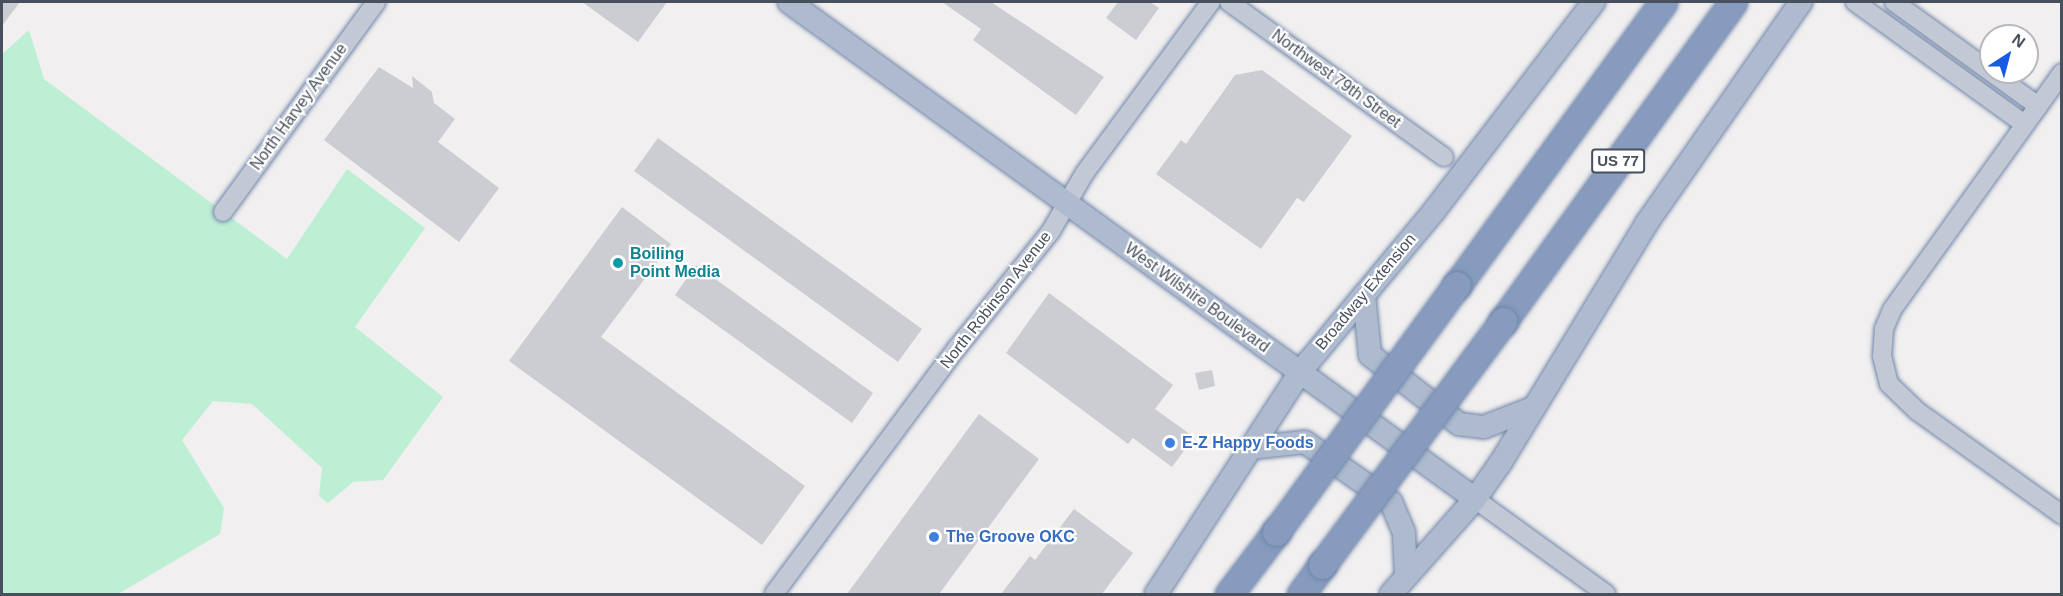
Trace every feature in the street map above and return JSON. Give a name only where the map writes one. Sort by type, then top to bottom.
[{"type":"highway","points":[[1229,594],[1663,2]]},
{"type":"highway","name":"US 77","points":[[1301,594],[1503,321],[1733,2]]},
{"type":"main road","name":"West Wilshire Boulevard","points":[[789,2],[1474,499]]},
{"type":"main road","name":"Broadway Extension","points":[[1156,594],[1300,372],[1523,98],[1594,2]]},
{"type":"main road","points":[[1390,594],[1474,499],[1646,224],[1802,2]]},
{"type":"main road","points":[[1364,295],[1370,355],[1459,424],[1484,427],[1533,408]]},
{"type":"main road","points":[[1250,448],[1305,442],[1391,502],[1404,533],[1406,576]]},
{"type":"street","name":"North Harvey Avenue","points":[[223,212],[376,2]]},
{"type":"street","name":"North Robinson Avenue","points":[[774,594],[957,348],[1051,231],[1067,203],[1211,2]]},
{"type":"street","name":"Northwest 79th Street","points":[[1228,2],[1444,157]]},
{"type":"street","points":[[1855,2],[2024,124]]},
{"type":"street","points":[[1894,2],[2038,106]]},
{"type":"street","points":[[2061,73],[1892,310],[1884,329],[1882,356],[1889,384],[1917,411],[2061,515]]},
{"type":"street","name":"West Wilshire Boulevard","points":[[1474,499],[1606,594]]},
{"type":"green space","points":[[29,30],[44,79],[287,259],[347,169],[425,228],[355,327],[443,397],[383,480],[353,482],[328,503],[319,496],[322,468],[252,404],[213,401],[182,440],[224,508],[220,534],[118,594],[2,594],[2,54]]},
{"type":"building","points":[[2,2],[20,2],[2,26]]},
{"type":"building","points":[[582,2],[667,2],[638,42]]},
{"type":"building","points":[[942,2],[991,2],[1104,77],[1076,115],[973,40],[981,29]]},
{"type":"building","points":[[1118,2],[1150,2],[1159,8],[1136,40],[1106,18]]},
{"type":"building","points":[[379,67],[413,88],[412,76],[432,92],[434,103],[455,119],[438,142],[499,188],[459,242],[324,140]]},
{"type":"building","points":[[1262,70],[1352,136],[1304,202],[1297,198],[1261,249],[1156,174],[1181,140],[1186,144],[1235,75]]},
{"type":"building","points":[[658,138],[922,329],[898,362],[634,171]]},
{"type":"building","points":[[622,207],[671,244],[601,337],[805,486],[762,545],[509,361]]},
{"type":"building","points":[[696,265],[873,393],[852,423],[675,295]]},
{"type":"building","points":[[1049,293],[1173,385],[1155,409],[1194,437],[1172,467],[1133,438],[1128,444],[1006,353]]},
{"type":"building","points":[[1212,370],[1215,386],[1199,390],[1195,373]]},
{"type":"building","points":[[979,414],[1039,459],[939,594],[847,594]]},
{"type":"building","points":[[1074,509],[1133,553],[1102,594],[1001,594],[1030,556],[1035,560]]},
{"type":"place","name":"Boiling Point Media","points":[[618,263]]},
{"type":"place","name":"E-Z Happy Foods","points":[[1170,443]]},
{"type":"place","name":"The Groove OKC","points":[[934,537]]}]
